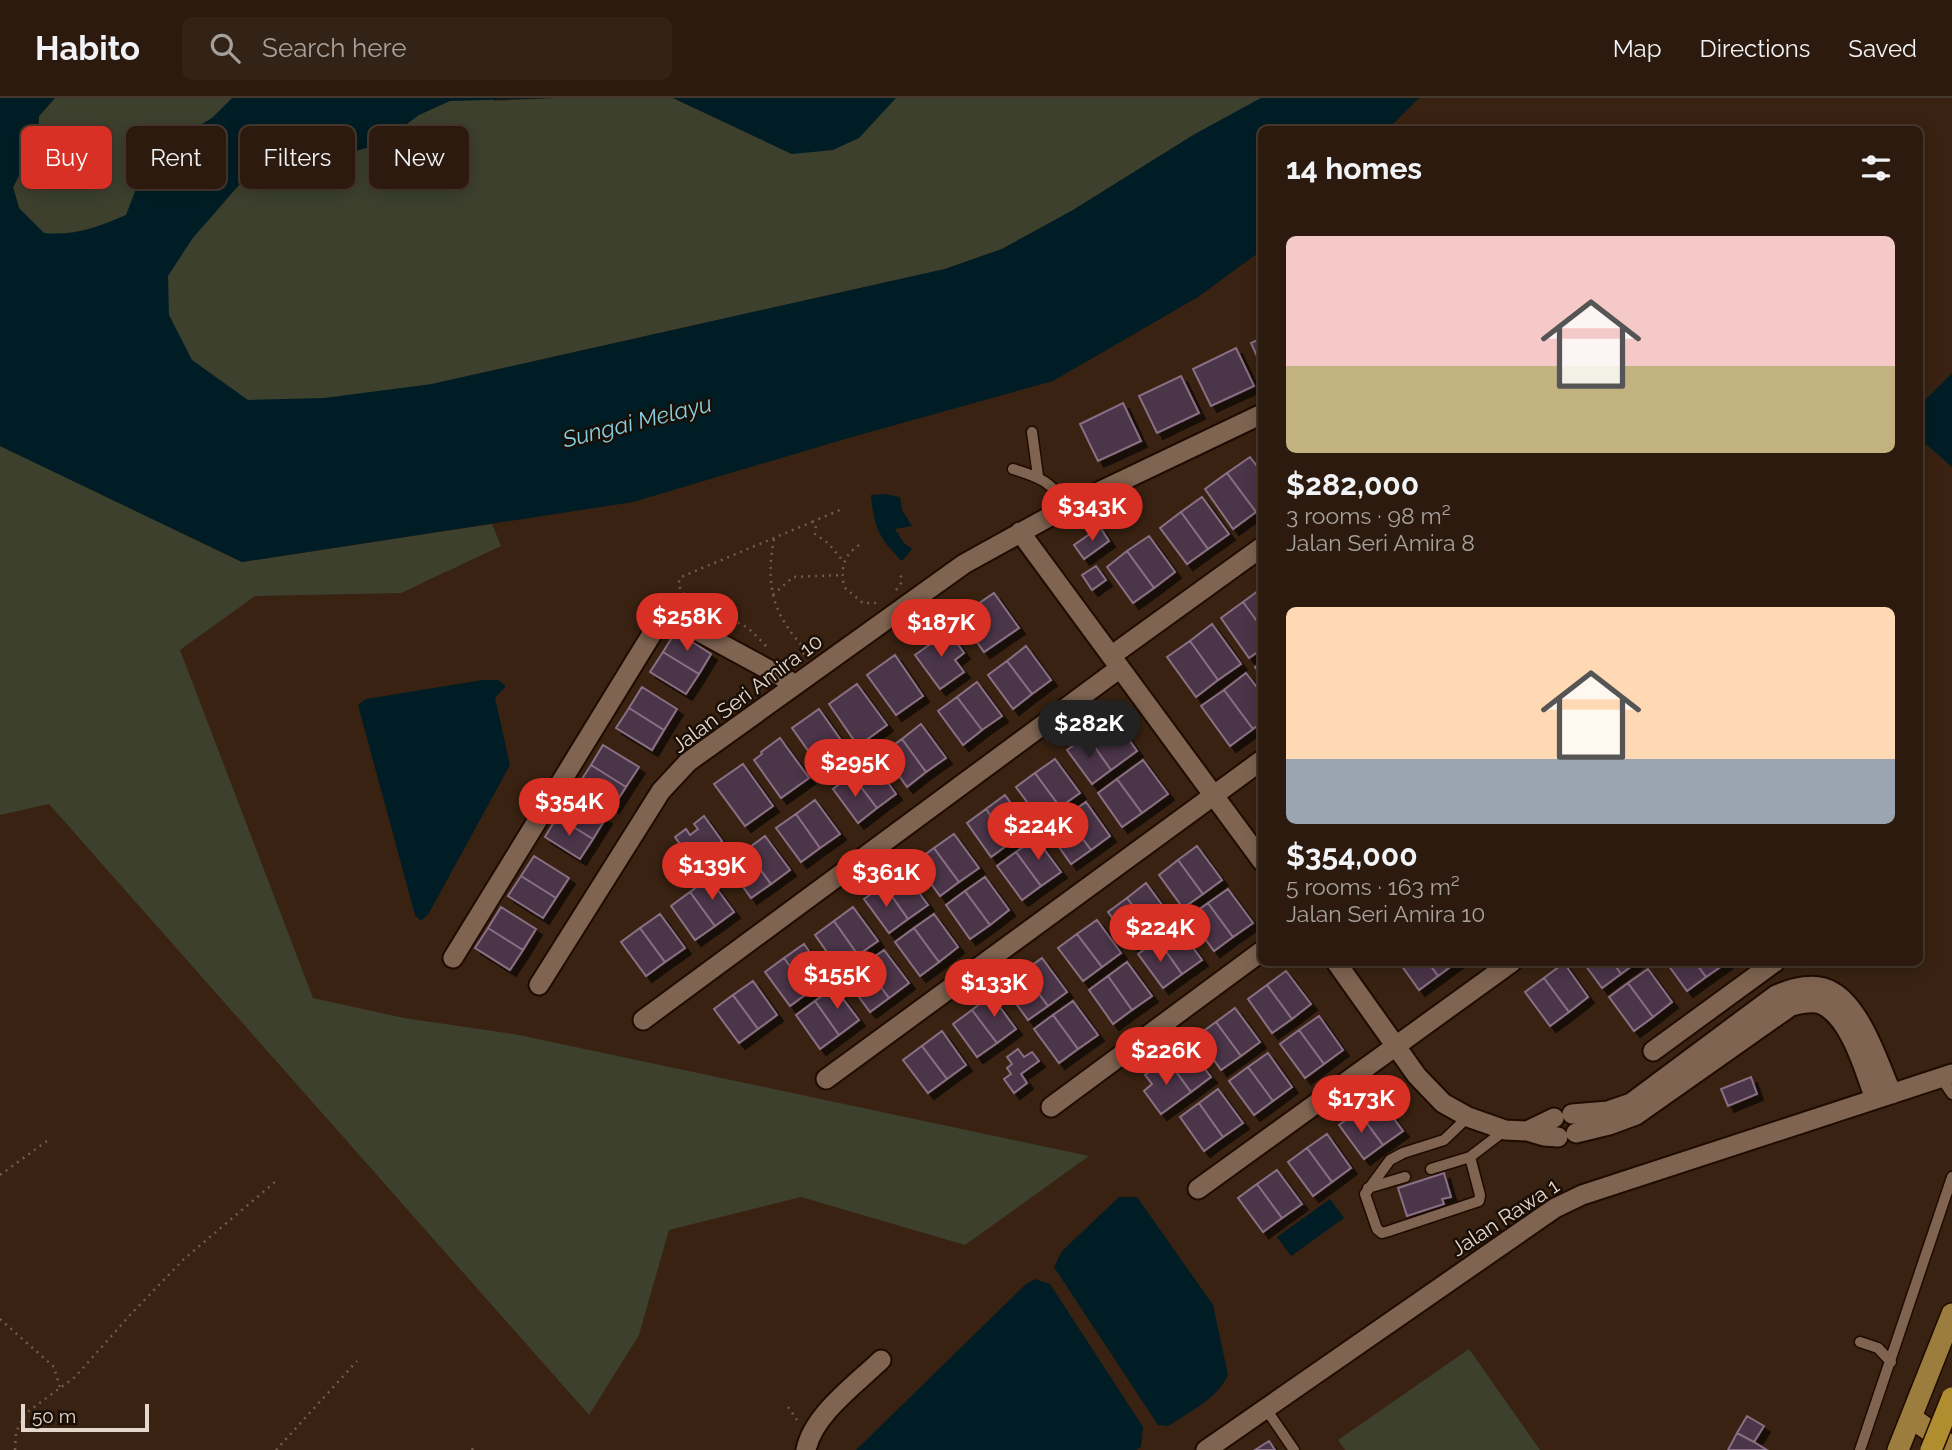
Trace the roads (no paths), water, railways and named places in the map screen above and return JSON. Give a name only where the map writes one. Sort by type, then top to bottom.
[{"type":"highway","points":[[1931,1450],[1952,1398]]},
{"type":"main road","points":[[1950,1319],[1952,1351]]},
{"type":"main road","points":[[1898,1450],[1950,1319]]},
{"type":"main road","points":[[1922,1393],[1952,1416]]},
{"type":"main road","points":[[1912,1418],[1952,1447]]},
{"type":"street","name":"Jalan Seri Amira 10","points":[[539,985],[661,791],[688,761],[964,564],[1066,507],[1258,416]]},
{"type":"street","points":[[1020,532],[1258,857]]},
{"type":"street","points":[[643,1020],[1116,662],[1258,550]]},
{"type":"street","points":[[453,958],[658,624],[668,619],[679,621],[795,684]]},
{"type":"street","points":[[826,1079],[1258,763]]},
{"type":"street","points":[[1051,1107],[1258,954]]},
{"type":"street","points":[[1339,966],[1417,1076],[1443,1103],[1505,1130],[1528,1131],[1573,1124],[1631,1103],[1776,995],[1795,988],[1815,986],[1832,992],[1850,1008],[1868,1038],[1884,1097]]},
{"type":"street","points":[[1198,1189],[1507,966]]},
{"type":"street","points":[[1653,1051],[1770,966]]},
{"type":"street","name":"Jalan Rawa 1","points":[[1206,1450],[1555,1208],[1573,1199],[1884,1097],[1949,1080]]},
{"type":"street","points":[[1950,1319],[1952,1302]]},
{"type":"street","points":[[806,1450],[809,1438],[820,1419],[881,1360]]},
{"type":"lane","points":[[1032,432],[1038,476]]},
{"type":"lane","points":[[1013,469],[1038,476],[1059,495],[1066,507]]},
{"type":"lane","points":[[1468,1116],[1444,1140],[1390,1160],[1365,1194],[1377,1229],[1382,1233],[1479,1202],[1470,1157]]},
{"type":"lane","points":[[1431,1169],[1470,1157],[1505,1130]]},
{"type":"lane","points":[[1368,1188],[1405,1177]]},
{"type":"lane","points":[[1860,1450],[1952,1177]]},
{"type":"lane","points":[[1860,1342],[1878,1348],[1891,1362]]},
{"type":"lane","points":[[1266,1409],[1294,1450]]},
{"type":"water","name":"Sungai Melayu","points":[[0,98],[55,98],[39,116],[38,126],[21,126],[21,172],[13,187],[19,208],[44,233],[55,234],[86,230],[126,215],[136,189],[226,189],[226,126],[198,126],[212,118],[232,98],[555,98],[450,101],[419,115],[404,126],[369,126],[369,147],[355,151],[355,126],[240,126],[240,185],[192,239],[168,276],[169,315],[192,360],[248,400],[324,398],[432,384],[945,269],[1002,249],[1073,210],[1195,134],[1261,98],[1419,98],[1391,126],[1258,126],[1258,253],[1198,297],[1053,381],[633,502],[242,562],[0,446]]},
{"type":"water","points":[[673,98],[896,98],[859,138],[833,150],[792,154]]},
{"type":"water","points":[[1952,373],[1952,467],[1923,442],[1923,402]]},
{"type":"water","points":[[871,495],[900,497],[902,510],[912,526],[895,529],[904,543],[912,549],[902,561],[883,539],[874,516]]},
{"type":"water","points":[[483,680],[498,680],[506,686],[495,698],[510,765],[429,913],[421,921],[415,915],[358,705],[366,699]]},
{"type":"water","points":[[1119,1197],[1137,1197],[1213,1305],[1228,1375],[1210,1398],[1168,1426],[1158,1425],[1054,1267],[1062,1251]]},
{"type":"water","points":[[1330,1199],[1344,1218],[1291,1256],[1277,1237]]},
{"type":"water","points":[[1035,1279],[1050,1284],[1143,1427],[1141,1447],[1136,1450],[856,1450],[1026,1284]]}]
